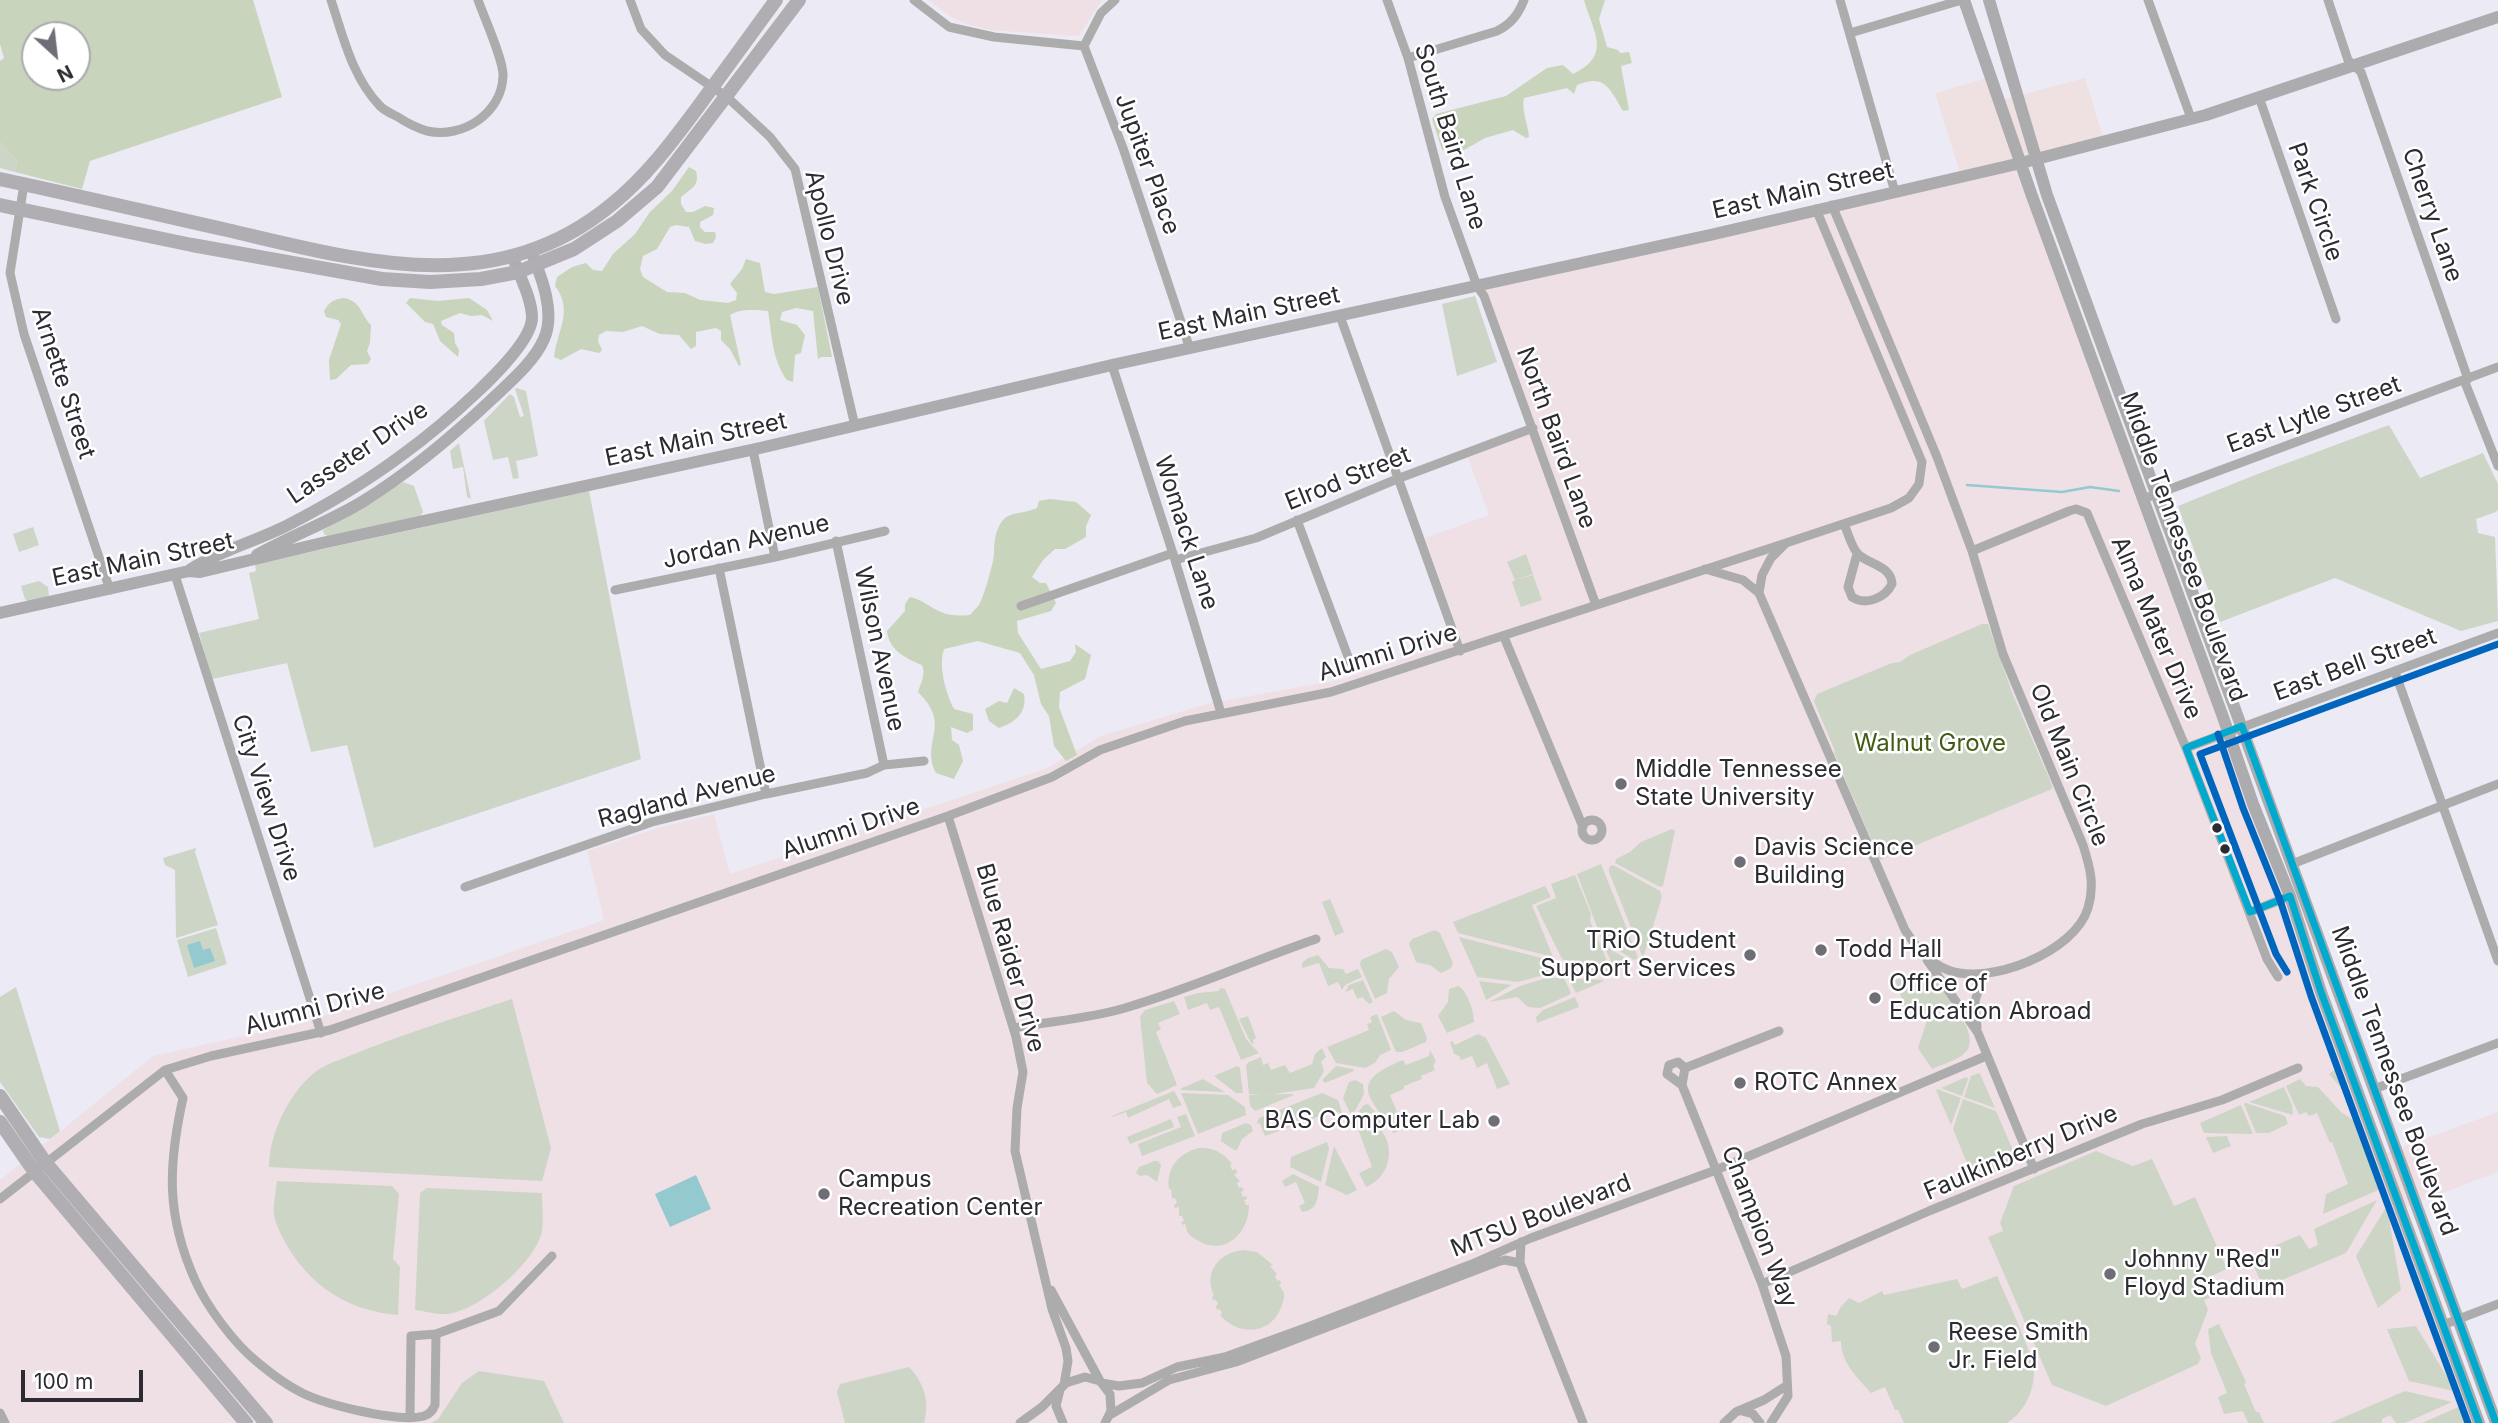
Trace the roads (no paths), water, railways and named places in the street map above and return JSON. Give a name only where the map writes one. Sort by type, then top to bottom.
[{"type":"main road","points":[[0,179],[327,253],[397,264],[443,267],[481,264],[513,257],[570,234],[610,206],[649,171],[776,0]]},
{"type":"main road","points":[[0,205],[192,245],[382,279],[430,282],[481,279],[518,272],[574,249],[617,221],[657,187],[799,0]]},
{"type":"main road","points":[[0,1096],[39,1166],[246,1423]]},
{"type":"main road","points":[[0,1122],[266,1423]]},
{"type":"street","points":[[331,0],[357,75],[381,107],[410,125],[429,131],[467,127],[488,114],[501,94],[504,73],[478,0]]},
{"type":"street","name":"Apollo Drive","points":[[630,0],[641,29],[664,55],[727,97],[770,137],[795,169],[855,426]]},
{"type":"street","points":[[914,0],[949,27],[994,37],[1084,46],[1101,13],[1115,0]]},
{"type":"street","name":"South Baird Lane","points":[[1387,0],[1408,58],[1445,197],[1477,286]]},
{"type":"street","points":[[1408,58],[1508,26],[1519,14],[1524,0]]},
{"type":"street","points":[[1840,0],[1895,192]]},
{"type":"street","points":[[1850,33],[1963,0]]},
{"type":"street","name":"Middle Tennessee Boulevard","points":[[1963,0],[2479,1423]]},
{"type":"street","name":"Middle Tennessee Boulevard","points":[[1989,0],[2035,159],[2496,1423]]},
{"type":"street","points":[[2148,0],[2191,118]]},
{"type":"street","name":"Cherry Lane","points":[[2328,0],[2348,60],[2361,72],[2498,466]]},
{"type":"street","name":"East Main Street","points":[[0,613],[189,570],[200,572],[753,450],[1112,365],[2021,163],[2191,118],[2498,17]]},
{"type":"street","name":"Jupiter Place","points":[[1084,46],[1123,148],[1191,349]]},
{"type":"street","name":"Park Circle","points":[[2259,97],[2336,319]]},
{"type":"street","name":"Arnette Street","points":[[24,184],[10,273],[24,334],[110,590]]},
{"type":"street","name":"Old Main Circle","points":[[1759,593],[1905,930],[1924,956],[1947,970],[1983,975],[2016,965],[2067,938],[2083,920],[2088,908],[2092,882],[2083,845],[2003,654],[1972,551],[1937,457],[1832,205]]},
{"type":"street","points":[[1703,569],[1743,580],[1759,593],[1762,575],[1771,558],[1786,543],[1891,508],[1909,498],[1919,484],[1922,462],[1816,209]]},
{"type":"street","name":"Lasseter Drive","points":[[189,570],[222,554],[288,533],[361,502],[413,467],[470,420],[536,352],[545,337],[549,317],[546,295],[531,251]]},
{"type":"street","name":"Lasseter Drive","points":[[250,559],[401,456],[451,415],[511,356],[527,336],[532,319],[529,300],[513,257]]},
{"type":"street","name":"North Baird Lane","points":[[1477,286],[1484,296],[1596,605]]},
{"type":"street","points":[[1340,316],[1460,650]]},
{"type":"street","name":"Womack Lane","points":[[1112,365],[1221,713]]},
{"type":"street","name":"East Lytle Street","points":[[2143,499],[2498,368]]},
{"type":"street","name":"Elrod Street","points":[[1021,606],[1174,557],[1256,538],[1397,479],[1533,428]]},
{"type":"street","points":[[753,450],[775,557]]},
{"type":"street","points":[[1922,462],[1937,457]]},
{"type":"street","name":"Alma Mater Drive","points":[[1972,551],[2069,511],[2076,509],[2087,513],[2186,748],[2267,959],[2278,977]]},
{"type":"street","points":[[1297,520],[1350,662]]},
{"type":"street","points":[[1844,524],[1857,554],[1848,587],[1852,597],[1867,602],[1887,593],[1892,584],[1891,576],[1881,566],[1857,554]]},
{"type":"street","name":"Jordan Avenue","points":[[615,590],[885,531]]},
{"type":"street","points":[[288,533],[333,541]]},
{"type":"street","name":"Wilson Avenue","points":[[836,541],[884,765]]},
{"type":"street","name":"Alumni Drive","points":[[0,1199],[165,1070],[211,1056],[321,1033],[948,816],[1052,777],[1100,750],[1178,723],[1331,692],[1786,543]]},
{"type":"street","points":[[719,568],[766,794]]},
{"type":"street","name":"City View Drive","points":[[175,575],[321,1033]]},
{"type":"street","name":"East Bell Street","points":[[2186,748],[2498,633]]},
{"type":"street","points":[[1504,637],[1583,827]]},
{"type":"street","points":[[2395,672],[2498,961]]},
{"type":"street","name":"Ragland Avenue","points":[[465,887],[652,822],[867,773],[884,765],[923,761]]},
{"type":"street","points":[[2292,864],[2498,784]]},
{"type":"street","name":"Blue Raider Drive","points":[[948,816],[1014,1028],[1023,1072],[1017,1108],[1015,1151],[1052,1309],[1068,1357],[1063,1387],[1056,1406],[1063,1423]]},
{"type":"street","points":[[2250,912],[2290,896]]},
{"type":"street","points":[[1014,1028],[1080,1019],[1125,1008],[1316,939]]},
{"type":"street","points":[[1924,956],[1978,1033]]},
{"type":"street","points":[[1983,975],[1975,1001],[1978,1033],[2035,1169]]},
{"type":"street","points":[[1682,1085],[1685,1068],[1779,1031]]},
{"type":"street","points":[[2374,1089],[2498,1043]]},
{"type":"street","name":"MTSU Boulevard","points":[[1063,1387],[1078,1377],[1119,1386],[1142,1383],[1177,1367],[1225,1357],[1472,1264],[1521,1242],[1716,1170],[1986,1056]]},
{"type":"street","name":"Champion Way","points":[[1685,1068],[1681,1063],[1675,1062],[1669,1065],[1667,1071],[1671,1078],[1682,1085],[1762,1284],[1786,1356],[1788,1396],[1771,1423]]},
{"type":"street","name":"Faulkinberry Drive","points":[[1762,1284],[1929,1211],[2142,1124],[2222,1100],[2298,1068]]},
{"type":"street","points":[[165,1070],[183,1098],[174,1137],[171,1186],[177,1234],[196,1283],[221,1323],[254,1360],[297,1391],[349,1408],[397,1419],[428,1414],[435,1405],[436,1335]]},
{"type":"street","points":[[1521,1242],[1520,1263],[1583,1423]]},
{"type":"street","points":[[410,1417],[411,1336],[436,1335],[499,1311],[552,1256]]},
{"type":"street","name":"MTSU Boulevard","points":[[1108,1420],[1169,1380],[1226,1366],[1296,1341],[1497,1262],[1505,1260],[1520,1263]]},
{"type":"street","name":"Blue Raider Drive","points":[[1045,1275],[1101,1382],[1110,1394],[1112,1403],[1108,1420]]},
{"type":"street","points":[[2443,1325],[2498,1304]]},
{"type":"street","points":[[1724,1423],[1729,1416],[1786,1386]]},
{"type":"street","points":[[1020,1423],[1063,1387]]},
{"type":"street","points":[[1742,1411],[1753,1414],[1760,1423]]},
{"type":"street","points":[[0,1413],[5,1423]]},
{"type":"water","points":[[200,941],[203,950],[210,948],[215,961],[194,968],[187,945]]},
{"type":"water","points":[[696,1175],[711,1209],[670,1227],[655,1194]]},
{"type":"waterway","points":[[1967,485],[2062,492],[2090,487],[2119,491]]},
{"type":"place","name":"Middle Tennessee State University","points":[[1621,784]]},
{"type":"place","name":"Davis Science Building","points":[[1740,862]]},
{"type":"place","name":"Todd Hall","points":[[1821,950]]},
{"type":"place","name":"TRiO Student Support Services","points":[[1750,955]]},
{"type":"place","name":"Office of Education Abroad","points":[[1875,998]]},
{"type":"place","name":"ROTC Annex","points":[[1740,1083]]},
{"type":"place","name":"BAS Computer Lab","points":[[1494,1121]]},
{"type":"place","name":"Campus Recreation Center","points":[[824,1194]]},
{"type":"place","name":"Johnny \"Red\" Floyd Stadium","points":[[2110,1274]]},
{"type":"place","name":"Reese Smith Jr. Field","points":[[1934,1347]]},
{"type":"park label","name":"Walnut Grove","points":[[1930,744]]}]
